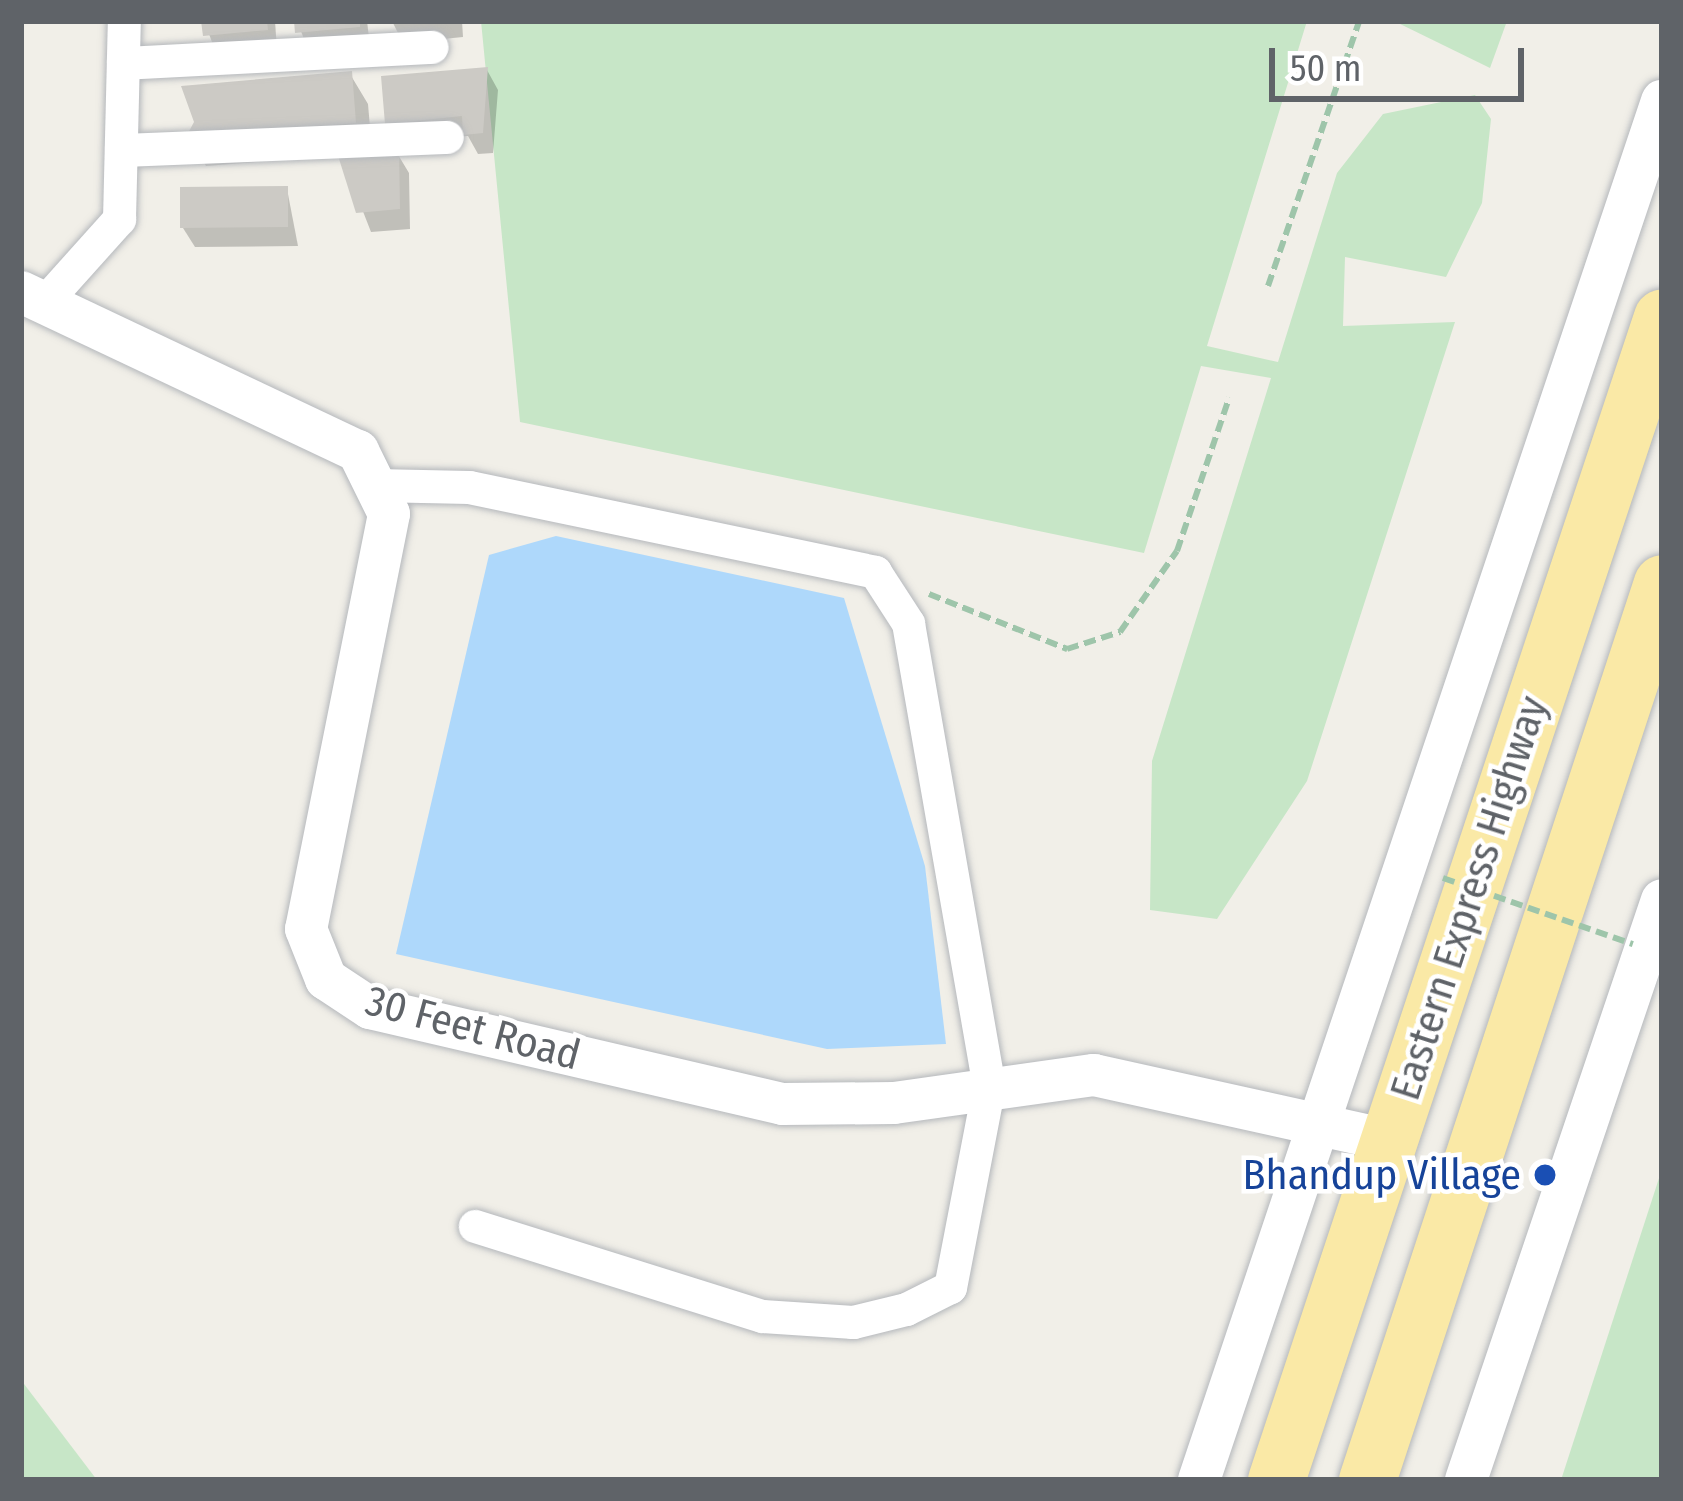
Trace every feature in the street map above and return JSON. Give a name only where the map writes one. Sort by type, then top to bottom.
[{"type":"highway","name":"Eastern Express Highway","points":[[1276,1480],[1662,317]]},
{"type":"highway","name":"Eastern Express Highway","points":[[1367,1480],[1662,583]]},
{"type":"street","points":[[124,21],[119,219],[35,294],[150,360],[358,451],[375,485],[469,488],[875,572],[908,622],[989,1085],[950,1287],[906,1309],[853,1322],[762,1316],[475,1226]]},
{"type":"street","points":[[123,64],[432,47]]},
{"type":"street","points":[[1199,1480],[1316,1116],[1662,101]]},
{"type":"street","points":[[121,150],[447,137]]},
{"type":"street","name":"30 Feet Road","points":[[375,485],[389,514],[306,929],[326,979],[393,1014],[783,1104],[894,1103],[989,1085],[1094,1075],[1316,1116],[1388,1140]]},
{"type":"street","points":[[1466,1480],[1662,900]]},
{"type":"path","points":[[1268,286],[1359,21]]},
{"type":"path","points":[[875,572],[1066,649],[1120,632],[1177,551],[1229,398]]},
{"type":"path","points":[[1443,878],[1633,944]]},
{"type":"green space","points":[[481,21],[1307,21],[1207,346],[1278,362],[1337,173],[1383,114],[1475,95],[1491,119],[1482,203],[1446,277],[1345,257],[1343,326],[1455,322],[1307,781],[1217,919],[1150,910],[1152,761],[1271,378],[1201,366],[1144,553],[520,422]]},
{"type":"green space","points":[[1396,21],[1507,21],[1490,68],[1396,22]]},
{"type":"green space","points":[[1662,1169],[1662,1480],[1561,1480]]},
{"type":"green space","points":[[21,1380],[97,1480],[21,1480]]},
{"type":"water","points":[[556,536],[844,598],[925,866],[946,1044],[827,1049],[396,954],[489,555]]},
{"type":"building","points":[[201,21],[267,21],[268,30],[203,36]]},
{"type":"building","points":[[294,21],[360,21],[360,27],[295,33]]},
{"type":"building","points":[[488,67],[483,133],[463,135],[462,116],[385,124],[381,76]]},
{"type":"building","points":[[352,71],[356,123],[186,137],[194,122],[181,86]]},
{"type":"building","points":[[335,146],[399,150],[400,209],[356,213]]},
{"type":"building","points":[[288,186],[288,227],[180,228],[180,187]]},
{"type":"place","name":"Bhandup Village","points":[[1545,1175]]}]
